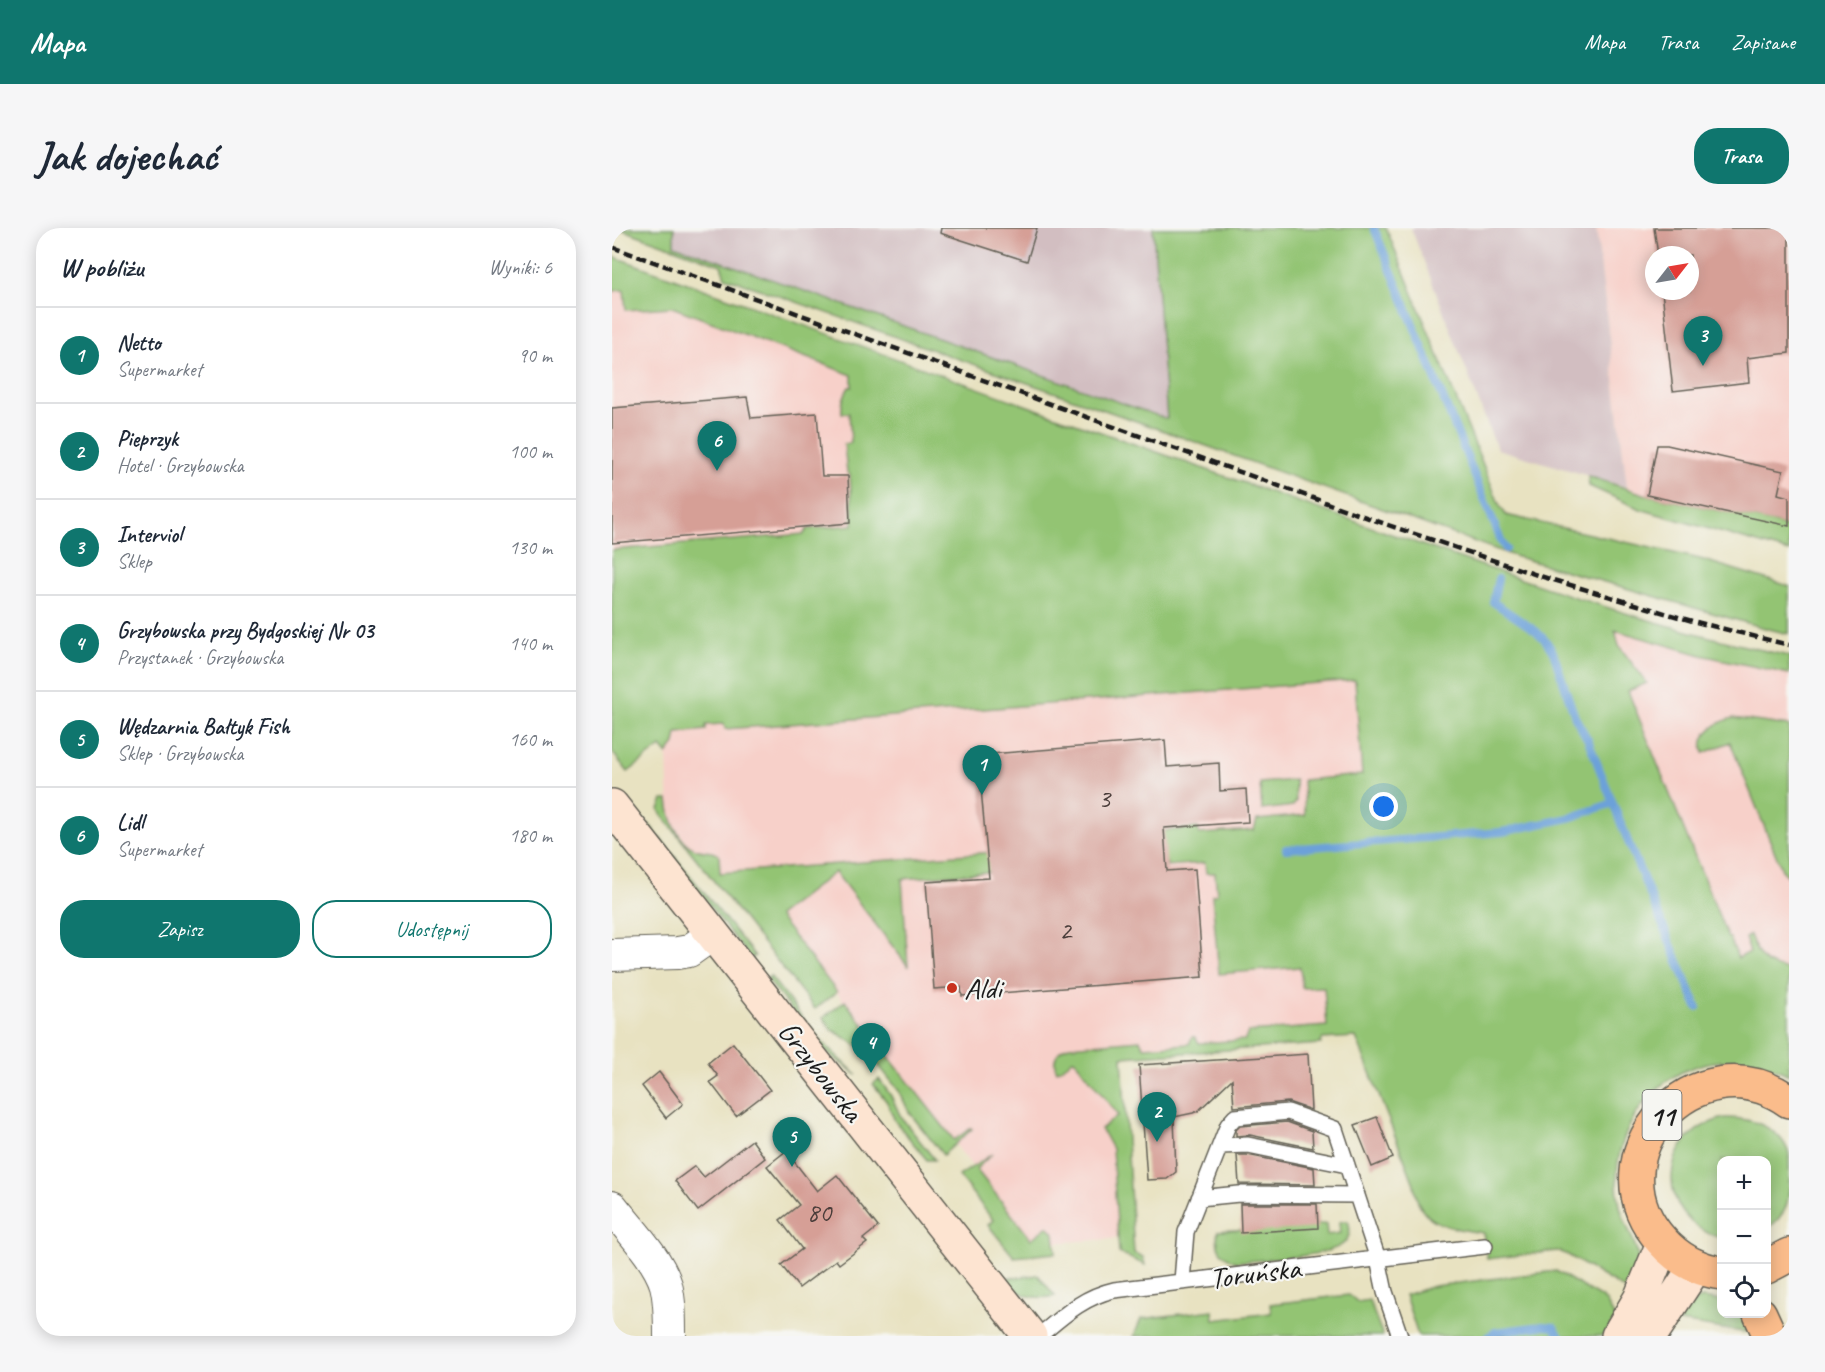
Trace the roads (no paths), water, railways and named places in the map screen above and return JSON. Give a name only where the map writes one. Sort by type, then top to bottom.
[{"type":"main road","name":"11","points":[[1709,1269],[1678,1256],[1663,1243],[1646,1217],[1640,1197],[1638,1176],[1644,1145],[1659,1118],[1683,1097],[1702,1088],[1722,1083],[1743,1083],[1764,1088],[1789,1101]]},
{"type":"main road","points":[[1771,1265],[1789,1255]]},
{"type":"main road","points":[[1762,1318],[1770,1336]]},
{"type":"street","name":"Grzybowska","points":[[612,806],[1030,1336]]},
{"type":"street","points":[[612,955],[678,954],[689,951],[713,934]]},
{"type":"street","points":[[612,1208],[652,1260],[665,1283],[670,1308],[670,1336]]},
{"type":"street","points":[[1618,1336],[1640,1299],[1663,1243]]},
{"type":"street","points":[[1650,1336],[1709,1269]]},
{"type":"lane","points":[[1182,1281],[1186,1232],[1228,1125],[1235,1117],[1288,1112],[1335,1129],[1378,1258],[1385,1292],[1400,1336]]},
{"type":"lane","points":[[1220,1146],[1248,1145],[1347,1165]]},
{"type":"lane","points":[[1199,1197],[1239,1194],[1357,1195]]},
{"type":"lane","name":"Toruńska","points":[[1040,1336],[1073,1308],[1095,1296],[1123,1288],[1485,1246]]},
{"type":"waterway","points":[[1374,228],[1506,549]]},
{"type":"waterway","points":[[1498,579],[1493,602],[1536,631],[1553,652],[1575,717],[1588,740],[1697,1007]]},
{"type":"waterway","points":[[1286,849],[1502,832],[1569,818],[1613,803]]},
{"type":"waterway","points":[[1489,1336],[1495,1332],[1542,1326],[1554,1327],[1560,1336]]},
{"type":"railway","points":[[612,247],[1388,525],[1540,576],[1692,621],[1789,645]]},
{"type":"place","name":"Interviol","points":[[1703,366]]},
{"type":"place","name":"Lidl","points":[[717,471]]},
{"type":"place","name":"Netto","points":[[982,795]]},
{"type":"place","name":"Aldi","points":[[952,988]]},
{"type":"place","name":"Grzybowska przy Bydgoskiej Nr 03","points":[[871,1073]]},
{"type":"place","name":"Pieprzyk","points":[[1157,1142]]},
{"type":"place","name":"Wędzarnia Bałtyk Fish","points":[[792,1167]]}]
